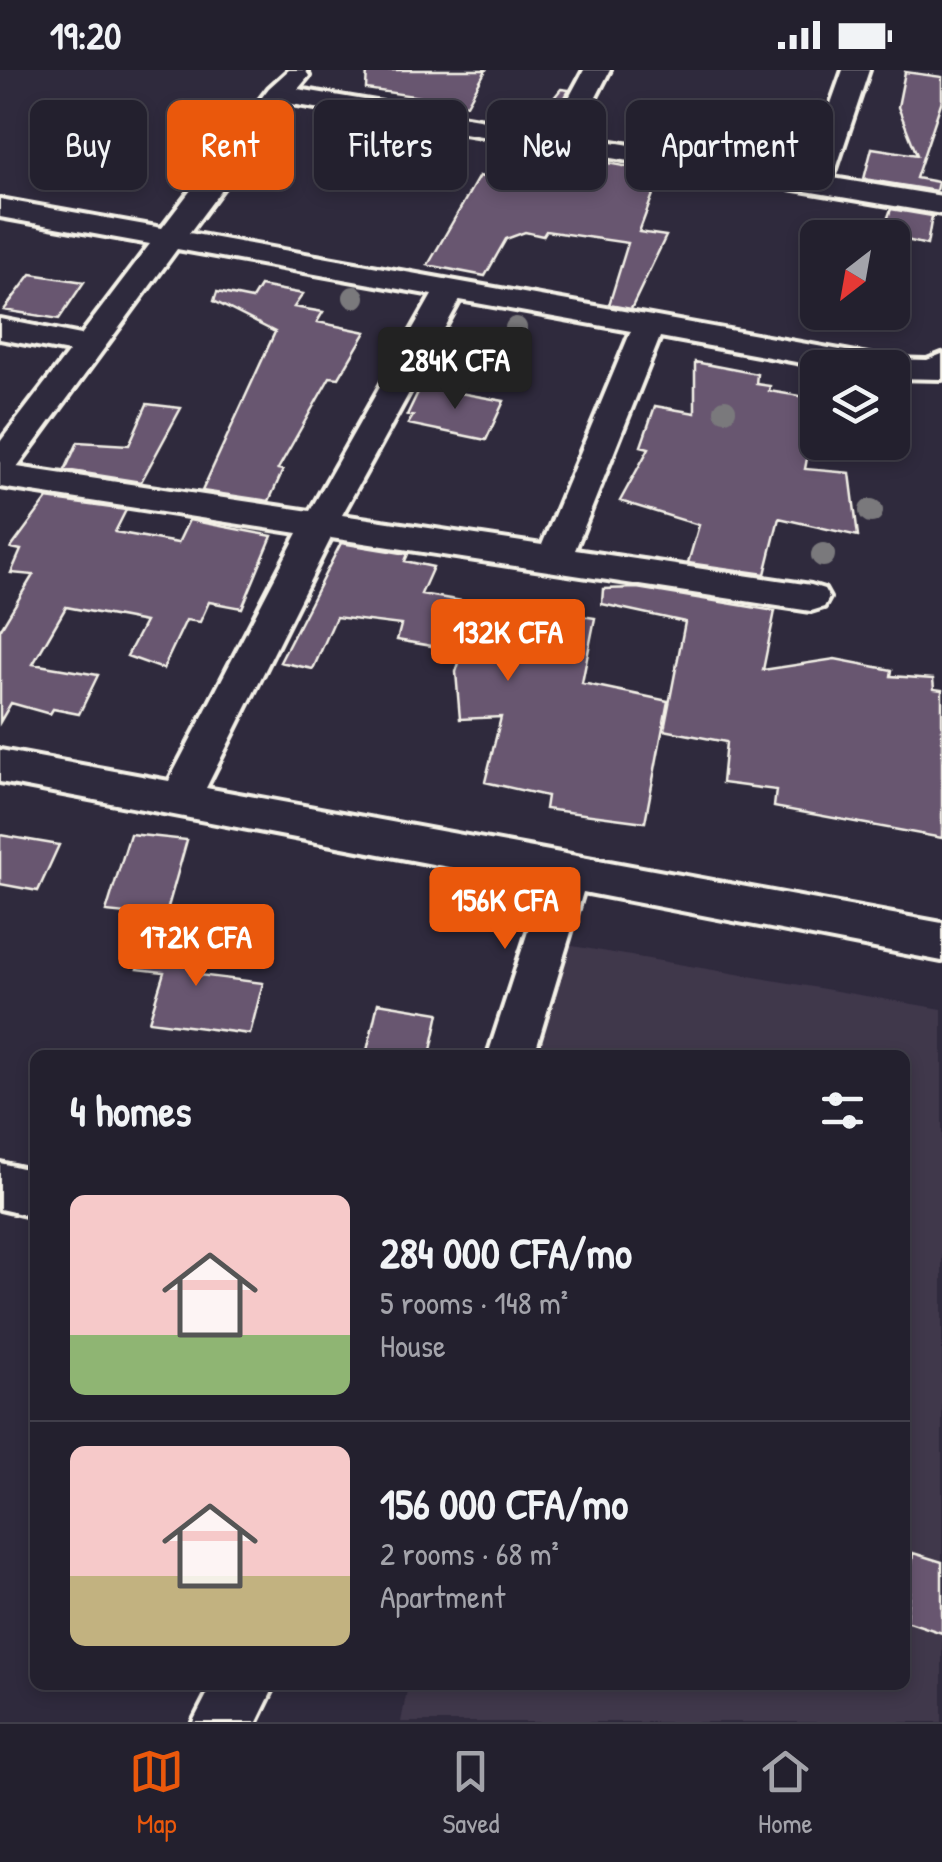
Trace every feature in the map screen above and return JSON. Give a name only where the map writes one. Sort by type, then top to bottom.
[{"type":"street","points":[[0,466],[278,94],[302,70]]},
{"type":"street","points":[[581,100],[597,70]]},
{"type":"street","points":[[833,137],[856,70]]},
{"type":"street","points":[[278,94],[487,130]]},
{"type":"street","points":[[833,186],[942,205]]},
{"type":"street","points":[[0,208],[800,352]]},
{"type":"street","points":[[181,798],[320,524],[451,288]]},
{"type":"street","points":[[554,559],[650,324]]},
{"type":"street","points":[[0,329],[89,346]]},
{"type":"street","points":[[910,369],[935,371],[942,364]]},
{"type":"street","points":[[0,476],[810,598]]},
{"type":"street","points":[[0,766],[942,942]]},
{"type":"street","points":[[513,1050],[569,870]]},
{"type":"street","points":[[0,1186],[30,1193]]},
{"type":"street","points":[[224,1722],[243,1690]]},
{"type":"shaded area","points":[[549,942],[942,1009],[942,1722],[401,1722],[407,1690],[910,1690],[910,1050],[529,1050]]},
{"type":"building","points":[[367,70],[486,70],[467,104],[467,100],[366,89]]},
{"type":"building","points":[[905,72],[942,77],[942,100],[916,178],[938,182],[936,191],[864,179],[872,148],[917,155],[898,107]]},
{"type":"building","points":[[561,89],[569,90],[564,100],[552,100]]},
{"type":"building","points":[[606,163],[626,166],[626,190],[655,190],[639,232],[666,236],[631,309],[609,305],[628,243],[546,231],[543,236],[525,232],[506,239],[485,276],[428,265],[479,176],[487,178],[487,190],[606,190]]},
{"type":"building","points":[[891,209],[932,216],[927,245],[910,241],[910,220],[887,220]]},
{"type":"building","points":[[31,274],[84,282],[59,319],[4,310]]},
{"type":"building","points":[[260,286],[303,294],[294,307],[323,312],[317,322],[366,332],[339,378],[330,377],[278,469],[283,470],[269,501],[202,491],[275,332],[214,301],[217,292],[252,299]]},
{"type":"building","points":[[695,362],[757,374],[756,384],[770,386],[769,391],[800,396],[800,460],[807,460],[805,469],[850,473],[858,536],[779,518],[765,574],[688,563],[699,525],[620,501],[649,448],[641,446],[655,406],[695,413]]},
{"type":"building","points":[[421,386],[504,401],[486,440],[408,424],[413,416],[407,415]]},
{"type":"building","points":[[147,404],[181,408],[141,482],[65,470],[78,442],[129,445]]},
{"type":"building","points":[[47,499],[126,510],[115,532],[178,543],[189,520],[272,536],[242,608],[209,602],[200,622],[186,620],[163,669],[127,656],[145,622],[66,607],[33,664],[98,675],[79,714],[53,709],[50,714],[11,703],[0,722],[0,630],[33,575],[11,573],[21,550],[11,548]]},
{"type":"building","points":[[341,543],[408,554],[405,561],[433,567],[421,594],[526,612],[527,608],[595,618],[582,683],[668,701],[645,822],[545,809],[547,796],[485,782],[501,717],[460,719],[456,672],[463,651],[454,650],[450,604],[432,646],[397,640],[401,625],[336,617],[313,669],[280,662]]},
{"type":"building","points":[[637,588],[775,611],[763,670],[835,659],[892,670],[891,676],[933,679],[934,689],[942,690],[942,838],[774,807],[776,790],[722,783],[726,742],[664,730],[685,622],[602,604],[603,589]]},
{"type":"building","points":[[130,834],[187,840],[165,918],[106,912]]},
{"type":"building","points":[[0,835],[59,845],[38,891],[0,884]]},
{"type":"building","points":[[148,933],[201,940],[191,974],[263,983],[250,1034],[149,1021],[164,972],[137,969]]},
{"type":"building","points":[[378,1003],[439,1013],[431,1050],[367,1050]]},
{"type":"building","points":[[913,1553],[942,1562],[942,1633],[910,1622]]}]
